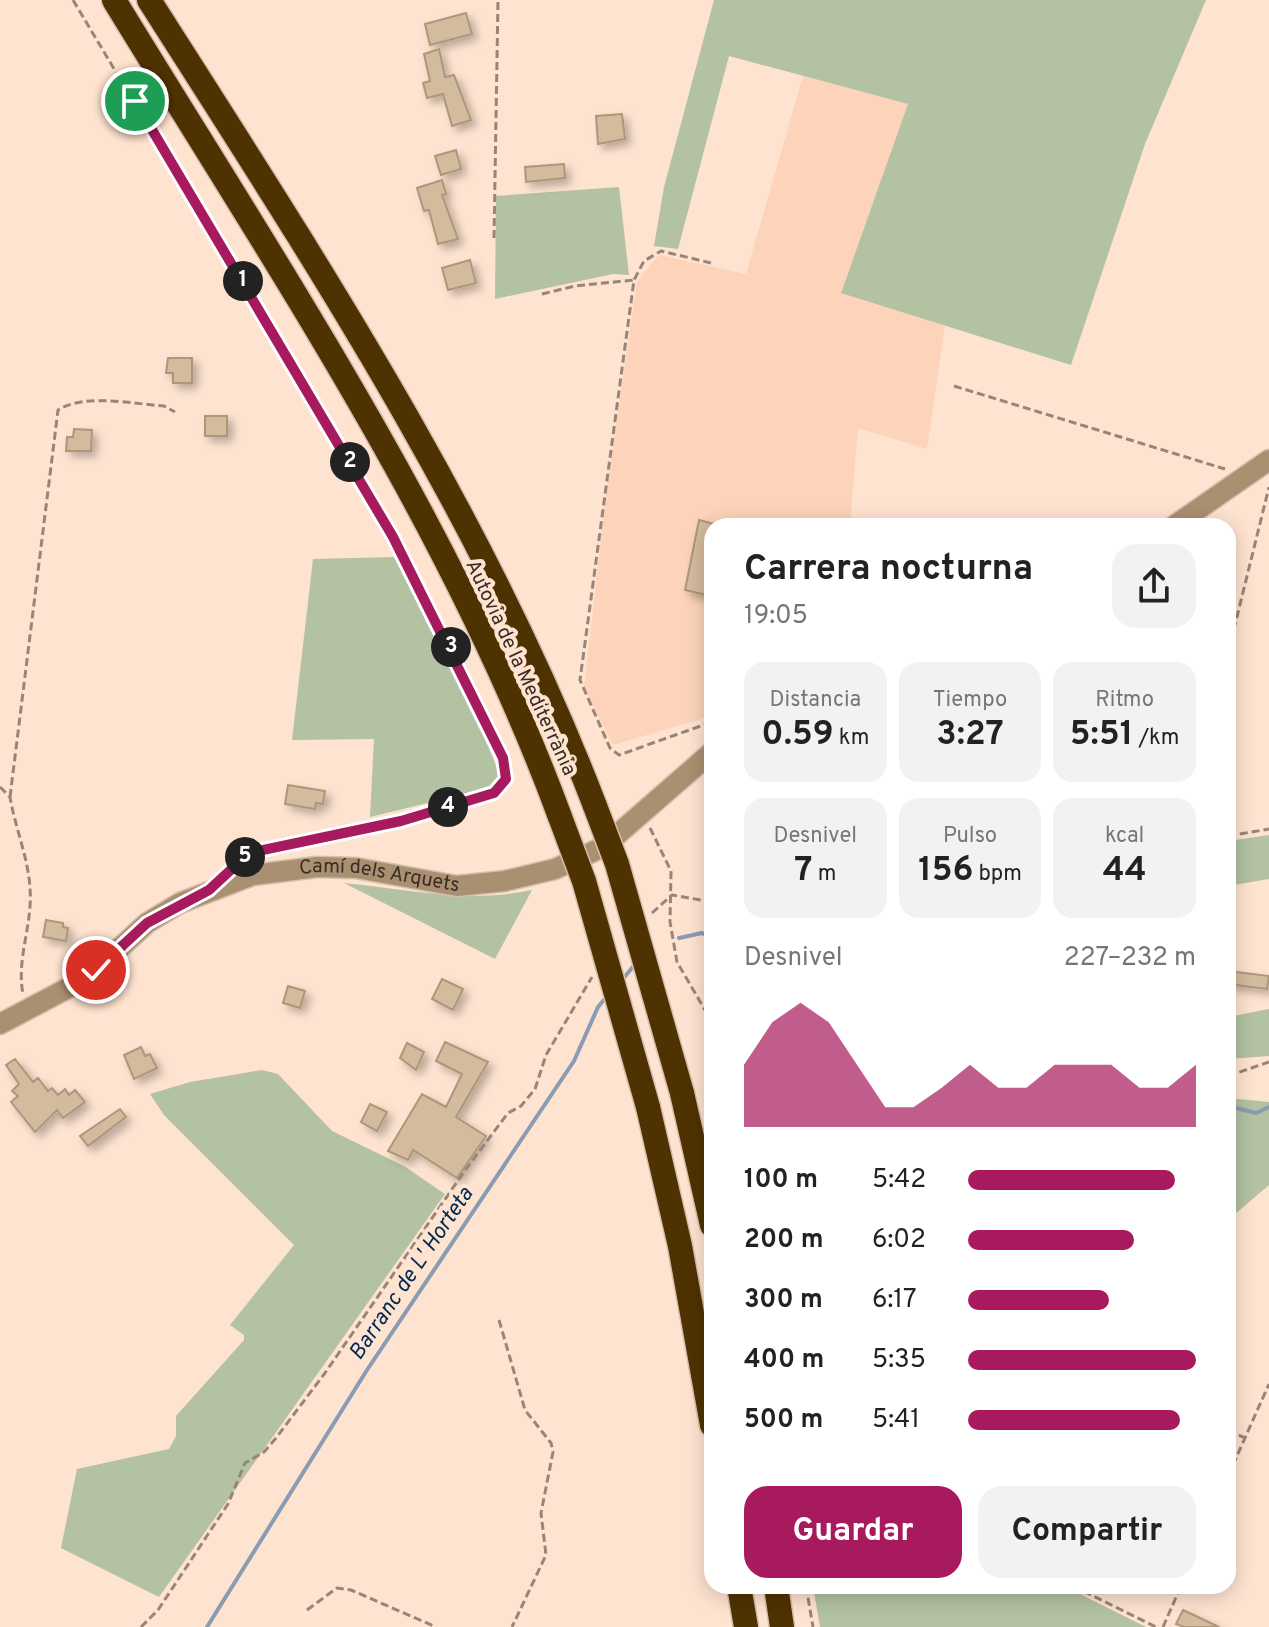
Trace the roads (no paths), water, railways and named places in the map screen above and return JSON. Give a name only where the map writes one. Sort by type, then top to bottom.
[{"type":"highway","name":"Autovia de la Mediterrània","points":[[114,0],[372,424],[466,601],[541,765],[584,881],[648,1107],[680,1246],[704,1380]]},
{"type":"highway","name":"Autovia de la Mediterrània","points":[[149,0],[402,405],[512,615],[569,739],[617,864],[682,1093],[704,1190]]},
{"type":"highway","points":[[740,1594],[746,1627]]},
{"type":"highway","points":[[777,1594],[782,1627]]},
{"type":"street","points":[[1186,518],[1269,460]]},
{"type":"street","name":"Camí dels Arquets","points":[[0,1024],[96,970],[147,923],[209,890],[253,875],[317,867],[377,871],[457,886],[505,881],[555,869],[603,847],[704,759]]},
{"type":"waterway","points":[[679,938],[704,934]]},
{"type":"waterway","name":"Barranc de L' Horteta","points":[[622,980],[637,962]]},
{"type":"waterway","name":"Barranc de L' Horteta","points":[[207,1627],[367,1370],[574,1061],[598,1007],[608,995]]},
{"type":"waterway","points":[[1236,1108],[1256,1113],[1269,1107]]}]
